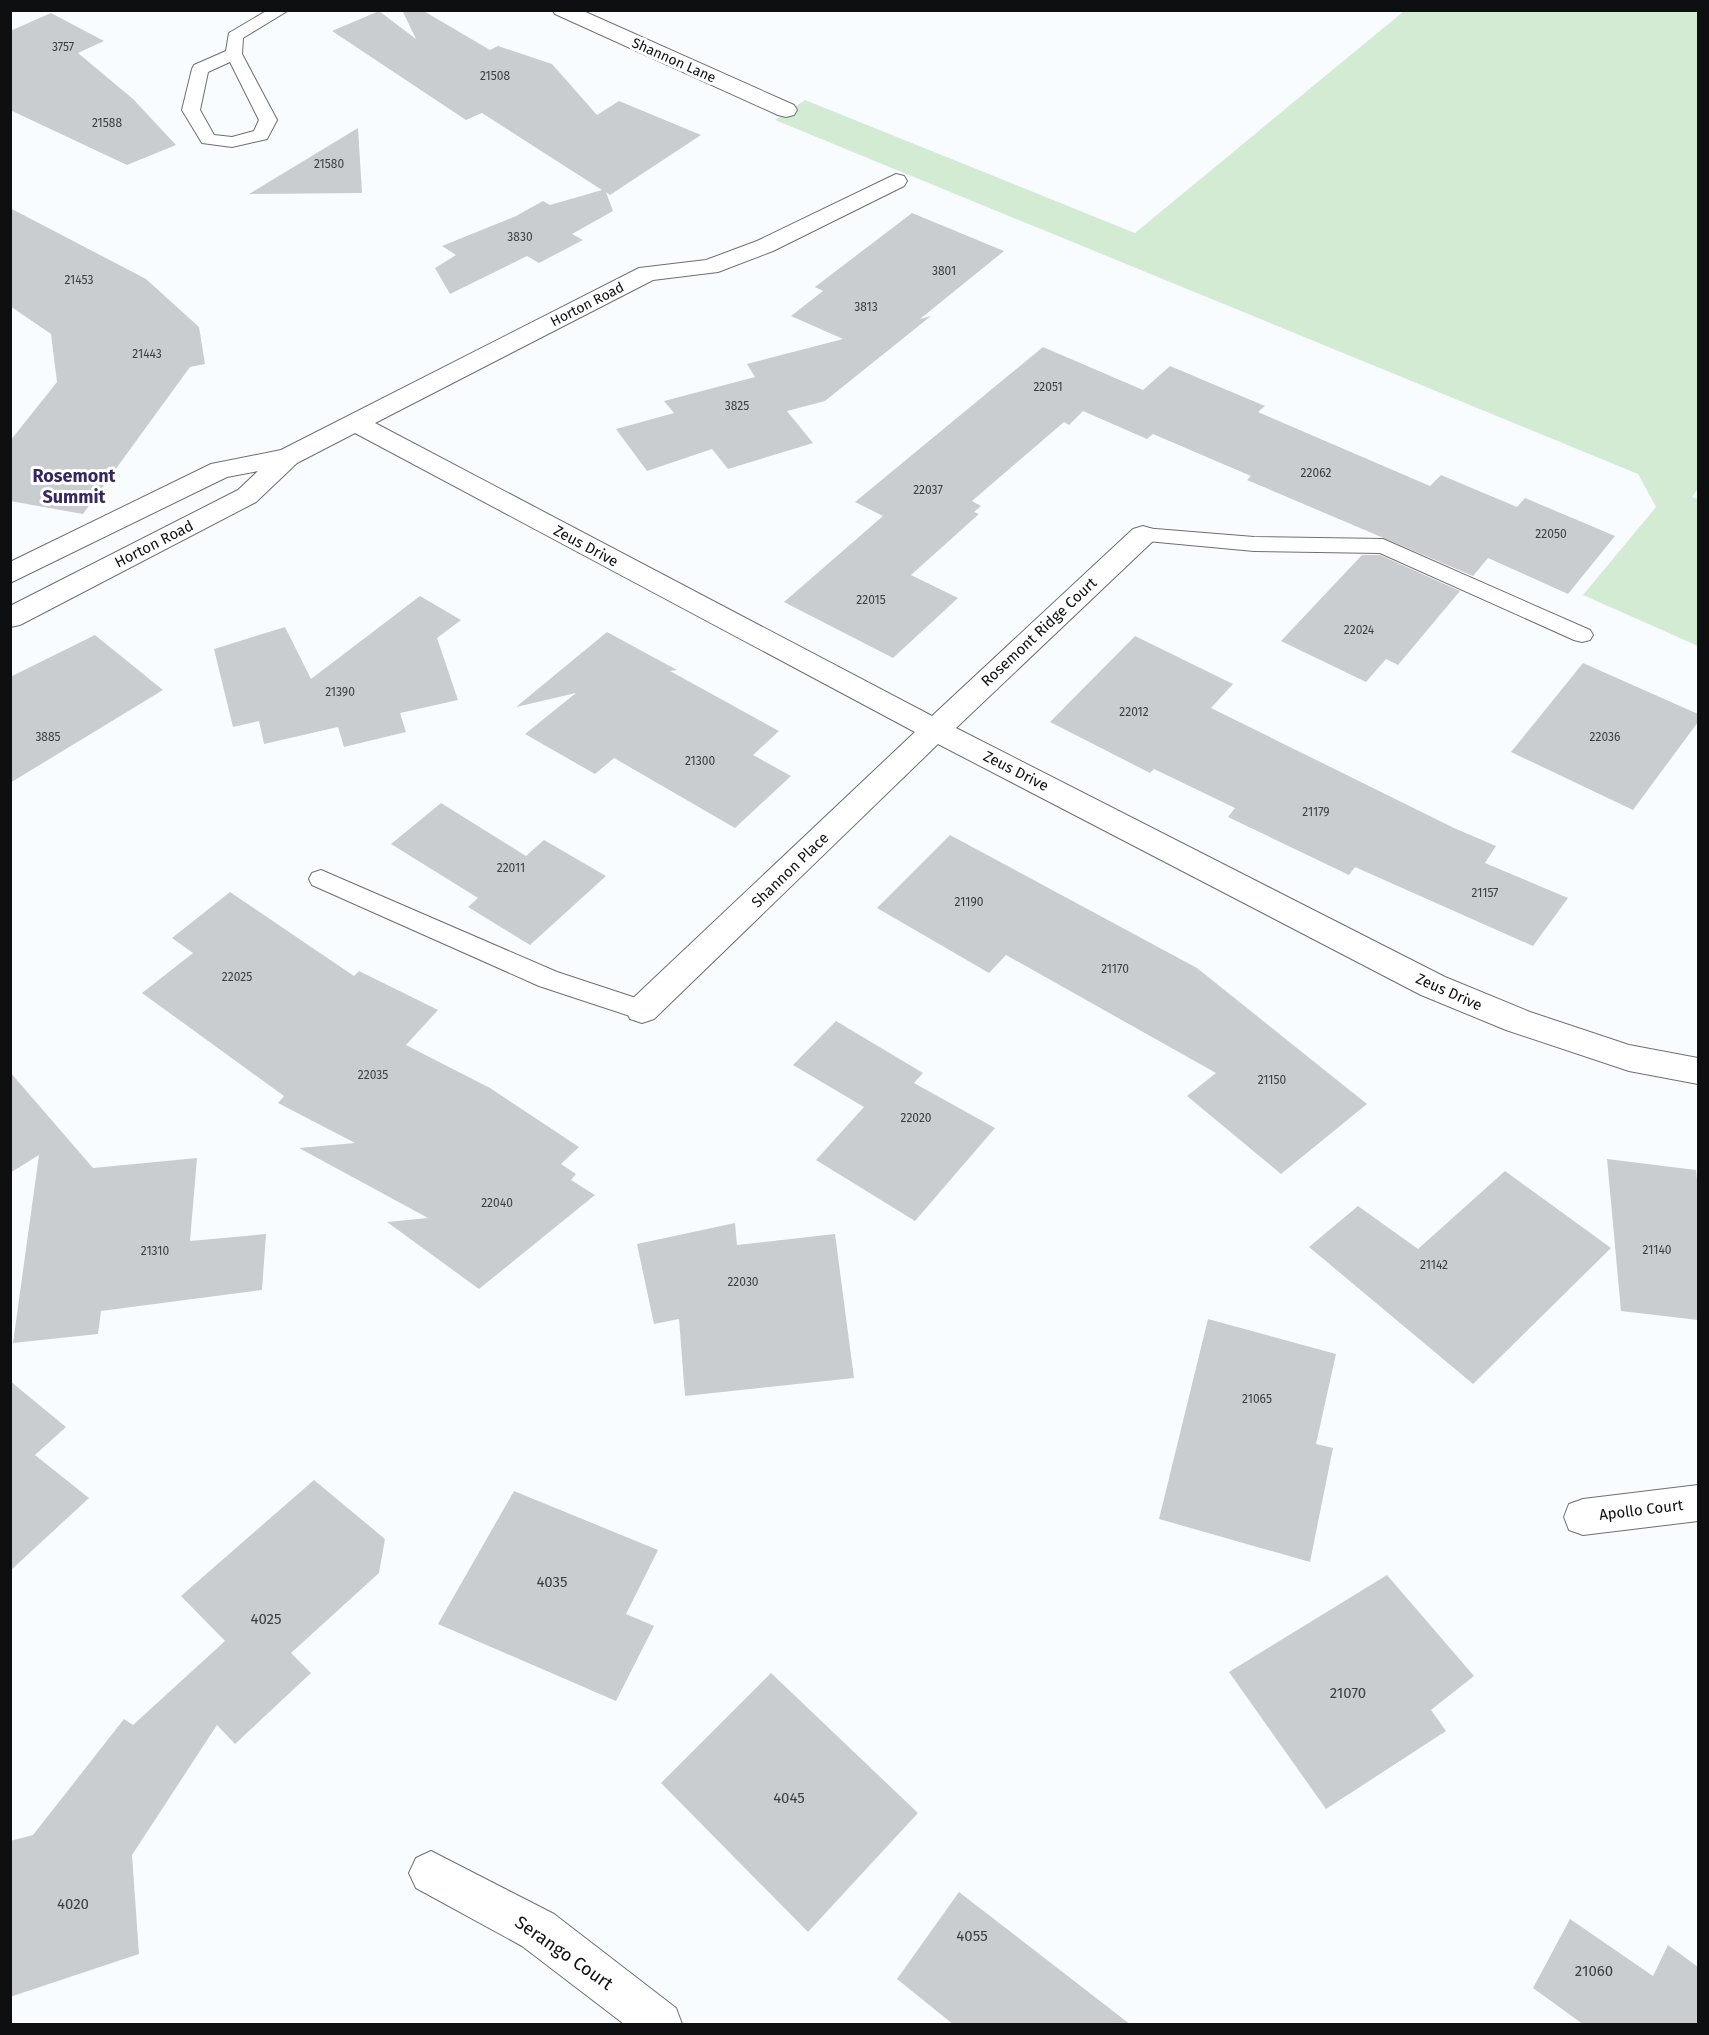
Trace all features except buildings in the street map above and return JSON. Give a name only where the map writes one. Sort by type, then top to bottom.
[{"type":"street","name":"Shannon Lane","points":[[562,10],[786,110]]},
{"type":"street","name":"Horton Road","points":[[10,618],[247,496],[288,457],[648,273],[710,267],[765,246],[896,182]]},
{"type":"street","name":"Zeus Drive","points":[[355,422],[936,730],[1433,986],[1518,1021],[1629,1058],[1698,1071]]},
{"type":"street","name":"Horton Road","points":[[10,574],[220,470],[288,457]]},
{"type":"street","name":"Rosemont Ridge Court","points":[[936,730],[1143,535]]},
{"type":"street","name":"Shannon Place","points":[[642,1010],[936,730]]},
{"type":"street","name":"Apollo Court","points":[[1583,1517],[1698,1503]]},
{"type":"street","name":"Serango Court","points":[[431,1872],[538,1930],[660,2025]]},
{"type":"lane","points":[[234,54],[200,69],[191,110],[208,139],[232,142],[261,135],[268,120],[234,54],[235,36],[281,10]]},
{"type":"lane","points":[[1143,535],[1254,544],[1383,546],[1582,635]]},
{"type":"lane","points":[[321,879],[548,979],[642,1010]]},
{"type":"green space","points":[[1404,11],[1698,11],[1698,489],[1692,497],[1698,499],[1698,646],[1583,595],[1656,507],[1638,474],[775,120],[805,100],[1135,233]]},
{"type":"district","name":"Rosemont Summit","points":[[74,486]]}]
